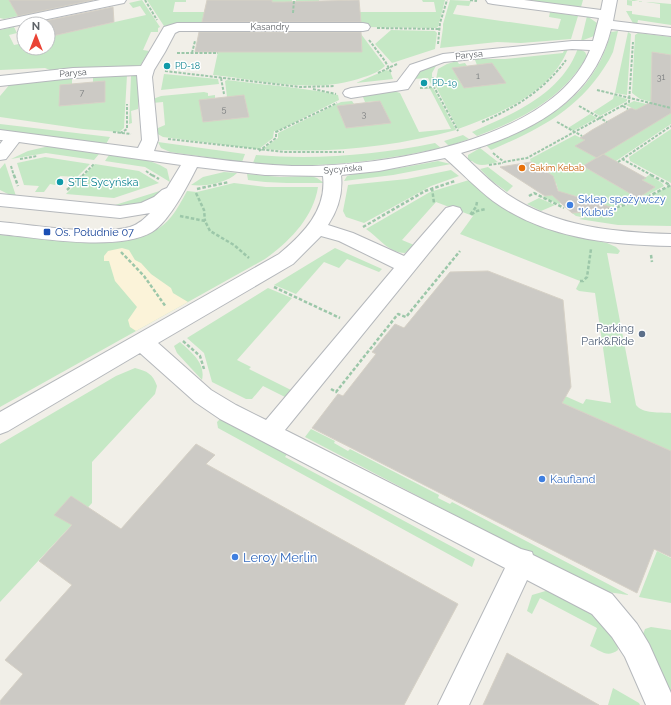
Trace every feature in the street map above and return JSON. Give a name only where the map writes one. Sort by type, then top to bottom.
[{"type":"street","points":[[0,25],[119,0]]},
{"type":"street","points":[[493,0],[607,13],[633,27],[671,32]]},
{"type":"street","name":"Sycyńska","points":[[7,136],[148,144],[264,170],[331,170],[393,163],[449,152],[479,142],[522,124],[570,91],[586,72],[599,46],[607,13]]},
{"type":"street","name":"Kasandry","points":[[147,69],[158,52],[167,31],[177,27],[363,27]]},
{"type":"street","name":"Parysa","points":[[399,86],[404,84],[415,68],[438,59],[572,44],[599,46]]},
{"type":"street","points":[[147,69],[144,77],[148,144]]},
{"type":"street","name":"Parysa","points":[[0,81],[82,72],[147,69]]},
{"type":"street","points":[[343,93],[399,86]]},
{"type":"street","points":[[0,155],[7,136]]},
{"type":"street","points":[[449,152],[495,194],[524,212],[539,219],[574,231],[592,235],[633,239],[671,240]]},
{"type":"street","points":[[0,228],[106,235],[126,234],[145,228],[187,187],[193,153]]},
{"type":"street","points":[[0,424],[286,259],[310,238],[326,212],[334,184],[331,170]]},
{"type":"street","points":[[0,200],[113,211],[129,211],[152,206],[187,187]]},
{"type":"street","points":[[269,433],[407,266],[444,208]]},
{"type":"street","points":[[317,228],[346,238],[407,266]]},
{"type":"street","points":[[142,343],[203,396],[228,412],[522,561],[602,604],[619,623],[633,644],[661,705]]},
{"type":"street","points":[[453,705],[522,561]]},
{"type":"path","points":[[145,0],[158,21]]},
{"type":"path","points":[[399,86],[388,67],[364,33],[363,27],[440,30],[447,0]]},
{"type":"path","points":[[472,4],[474,0]]},
{"type":"path","points":[[451,133],[463,129],[504,162],[527,158],[623,106],[629,102],[630,98],[633,27]]},
{"type":"path","points":[[480,123],[519,104],[541,88],[566,61],[572,44]]},
{"type":"path","points":[[171,53],[218,53]]},
{"type":"path","points":[[438,59],[442,64],[434,73],[433,83],[458,131]]},
{"type":"path","points":[[373,75],[388,67],[403,62]]},
{"type":"path","points":[[147,69],[343,93]]},
{"type":"path","points":[[221,78],[224,94]]},
{"type":"path","points":[[309,88],[343,93]]},
{"type":"path","points":[[597,90],[671,108]]},
{"type":"path","points":[[259,150],[276,138],[276,132],[343,93]]},
{"type":"path","points":[[579,106],[607,122]]},
{"type":"path","points":[[623,106],[628,109]]},
{"type":"path","points":[[466,132],[497,119]]},
{"type":"path","points":[[557,122],[582,136]]},
{"type":"path","points":[[618,162],[671,126]]},
{"type":"path","points":[[63,193],[101,158],[120,133],[127,129]]},
{"type":"path","points":[[112,132],[120,133],[148,144],[193,153]]},
{"type":"path","points":[[111,143],[300,153],[346,152]]},
{"type":"path","points":[[256,153],[261,154]]},
{"type":"path","points":[[277,155],[301,156]]},
{"type":"path","points":[[308,156],[347,155]]},
{"type":"path","points":[[622,159],[670,185]]},
{"type":"path","points":[[643,176],[647,172]]},
{"type":"path","points":[[584,216],[641,200],[670,185]]},
{"type":"path","points":[[187,187],[195,192],[204,210],[205,220],[210,231],[234,244],[251,260]]},
{"type":"path","points":[[432,188],[444,208]]},
{"type":"path","points":[[176,216],[205,220]]},
{"type":"path","points":[[106,235],[144,276],[156,294],[171,312]]},
{"type":"path","points":[[580,281],[583,281],[587,277],[590,254],[594,245]]},
{"type":"path","points":[[330,388],[336,392],[398,314],[406,317],[460,251]]},
{"type":"path","points":[[272,286],[381,336]]},
{"type":"path","points":[[178,336],[200,356],[206,375]]},
{"type":"green space","points":[[0,0],[91,0],[4,19],[0,18]]},
{"type":"green space","points":[[142,0],[160,27],[158,28],[158,32],[151,32],[143,50],[149,51],[140,66],[50,70],[45,68],[0,70],[0,30],[14,27],[16,33],[9,35],[14,45],[16,45],[16,56],[56,56],[56,35],[146,15],[140,6],[133,8],[129,3]]},
{"type":"green space","points":[[147,0],[186,0],[186,2],[175,2],[173,12],[283,12],[283,2],[272,2],[272,0],[292,0],[289,25],[164,26]]},
{"type":"green space","points":[[296,0],[319,0],[319,2],[306,12],[436,12],[434,2],[423,2],[422,0],[445,0],[438,27],[436,28],[294,26]]},
{"type":"green space","points":[[450,0],[471,1],[469,6],[457,5],[453,14],[558,29],[561,19],[549,17],[550,12],[578,16],[571,39],[521,43],[497,42],[440,48],[443,24]]},
{"type":"green space","points":[[528,0],[583,0],[581,7]]},
{"type":"green space","points":[[627,0],[632,0],[632,6],[627,5]]},
{"type":"green space","points":[[641,1],[671,4],[671,25],[638,20],[637,25],[634,25],[626,11],[632,11],[632,14],[660,18],[660,4]]},
{"type":"green space","points":[[587,16],[597,23],[594,36],[581,41]]},
{"type":"green space","points":[[391,30],[435,31],[437,33],[435,49],[392,63],[375,44]]},
{"type":"green space","points":[[618,31],[613,52],[609,60],[586,92],[558,115],[527,134],[491,150],[486,145],[528,127],[565,104],[580,90],[593,74],[603,55],[611,32]]},
{"type":"green space","points":[[628,32],[631,34],[627,95],[615,93]]},
{"type":"green space","points":[[638,33],[671,37],[671,55],[652,52],[651,100],[671,107],[640,99],[632,93],[635,35]]},
{"type":"green space","points":[[361,34],[385,66],[381,70],[364,77],[327,85],[308,86],[270,83],[213,75],[218,52],[362,52],[362,41],[349,41]]},
{"type":"green space","points":[[565,48],[568,49],[560,64],[550,78],[537,89],[522,100],[507,108],[458,129],[435,85],[438,69],[457,61],[459,64],[465,63],[467,66],[452,68],[464,88],[505,83],[492,63],[477,65],[475,60],[505,59],[563,53]]},
{"type":"green space","points":[[578,48],[585,52],[587,56],[566,84],[553,96],[540,106],[509,123],[477,136],[472,132],[519,110],[548,90],[571,64]]},
{"type":"green space","points":[[437,64],[432,73],[432,86],[428,78],[413,79],[419,71]]},
{"type":"green space","points":[[386,70],[390,71],[393,79],[356,83]]},
{"type":"green space","points":[[164,74],[218,79],[219,84],[161,90]]},
{"type":"green space","points":[[127,75],[124,128],[119,132],[83,129],[0,117],[0,96],[11,83],[72,76],[72,84],[60,85],[59,106],[105,102],[105,81],[93,82],[93,77]]},
{"type":"green space","points":[[131,76],[138,76],[138,109],[131,111],[132,123],[129,124]]},
{"type":"green space","points":[[227,80],[324,92],[338,95],[339,100],[277,131],[274,131],[273,138],[259,149],[163,137],[156,133],[158,128],[165,125],[163,102],[152,103],[153,99],[161,96],[204,92],[208,93],[208,96],[215,95],[215,98],[200,100],[203,122],[249,117],[244,95],[227,97],[225,81]]},
{"type":"green space","points":[[433,88],[456,130],[408,141],[360,148],[312,151],[263,149],[278,138],[278,133],[341,102],[352,101],[354,104],[337,106],[346,128],[390,123],[380,101],[365,102],[363,97],[366,94],[394,91],[400,93],[419,132],[451,129],[430,89],[419,89]]},
{"type":"green space","points":[[614,95],[627,99],[627,101],[600,116],[593,112],[613,99]]},
{"type":"green space","points":[[634,101],[671,110],[671,124],[613,163],[600,156],[636,110],[626,105]]},
{"type":"green space","points":[[590,114],[597,118],[573,131],[568,128]]},
{"type":"green space","points":[[0,124],[110,137],[106,144],[0,130]]},
{"type":"green space","points":[[671,129],[671,183],[630,161],[629,157]]},
{"type":"green space","points":[[463,135],[469,139],[449,146],[444,141]]},
{"type":"green space","points":[[575,135],[585,140],[576,146],[597,158],[583,166],[638,198],[655,187],[642,180],[649,175],[662,183],[664,186],[640,199],[581,217],[572,213],[590,212],[588,200],[572,195],[559,204],[541,197],[559,193],[556,183],[539,180],[536,176],[542,169],[531,162],[530,159]]},
{"type":"green space","points":[[158,142],[245,154],[242,162],[170,152],[161,148]]},
{"type":"green space","points":[[435,143],[441,148],[395,157],[348,163],[324,165],[277,165],[253,163],[256,155],[324,157],[391,151]]},
{"type":"green space","points":[[49,146],[99,154],[94,160],[46,153],[11,159],[28,151]]},
{"type":"green space","points":[[480,148],[498,162],[481,165],[468,161],[468,155]]},
{"type":"green space","points":[[109,155],[139,159],[160,165],[167,169],[170,182],[145,167],[105,161]]},
{"type":"green space","points":[[45,157],[90,164],[77,177],[60,176],[55,185],[50,184],[44,192],[35,192],[39,186],[24,185],[17,163]]},
{"type":"green space","points":[[438,161],[451,164],[393,175],[344,181],[347,176],[358,173],[400,168]]},
{"type":"green space","points":[[5,163],[16,196],[0,190],[0,169]]},
{"type":"green space","points":[[95,164],[139,171],[159,183],[114,198],[66,194]]},
{"type":"green space","points":[[488,167],[513,186],[507,192],[492,181],[480,169]]},
{"type":"green space","points":[[451,170],[459,176],[431,186],[364,223],[346,217],[343,211],[348,185],[407,179]]},
{"type":"green space","points":[[224,172],[237,173],[216,184],[191,185],[203,177]]},
{"type":"green space","points":[[247,174],[280,177],[311,176],[324,183],[286,183],[248,180]]},
{"type":"green space","points":[[469,180],[488,196],[554,231],[607,243],[616,247],[620,251],[618,254],[607,253],[636,405],[647,411],[671,413],[671,451],[562,403],[565,396],[583,404],[586,399],[611,403],[595,293],[579,291],[576,289],[580,281],[460,234],[473,216],[436,202],[402,240],[414,245],[405,253],[394,251],[389,248],[366,229],[430,192]]},
{"type":"green space","points":[[234,183],[266,187],[318,187],[306,219],[283,245],[265,259],[0,407],[0,235],[97,243],[128,241],[147,235],[164,224],[171,217],[187,191],[197,192]]},
{"type":"green space","points":[[669,186],[671,187],[671,226],[618,225],[579,219],[642,201]]},
{"type":"green space","points":[[166,189],[154,198],[136,205],[115,205]]},
{"type":"green space","points":[[539,198],[555,205],[541,211],[527,204]]},
{"type":"green space","points":[[335,248],[382,269],[379,272],[347,259],[339,268],[324,262],[296,294],[274,285]]},
{"type":"green space","points":[[268,288],[292,298],[237,360],[251,367],[249,369],[291,390],[285,397],[263,386],[252,399],[246,399],[212,382],[204,353],[187,338]]},
{"type":"green space","points":[[180,342],[197,358],[200,363],[203,374],[202,380],[177,353],[174,346]]},
{"type":"green space","points":[[135,368],[143,370],[154,379],[157,386],[155,394],[92,462],[92,503],[0,602],[0,444],[116,376]]},
{"type":"green space","points":[[222,417],[288,453],[285,457],[475,559],[472,567],[218,428],[217,422]]},
{"type":"green space","points":[[311,429],[335,441],[334,443],[348,451],[350,449],[439,495],[438,498],[450,504],[452,502],[629,595],[600,591],[305,437]]},
{"type":"green space","points":[[657,551],[671,558],[671,603],[639,597]]},
{"type":"green space","points":[[549,590],[598,616],[617,641],[618,650],[607,654],[590,646],[597,628],[540,598],[532,614],[527,611],[532,595]]},
{"type":"green space","points":[[651,627],[671,630],[671,704],[644,641],[643,634],[645,629]]},
{"type":"green space","points":[[613,688],[639,703],[640,705],[608,705]]},
{"type":"sand","points":[[122,248],[129,250],[135,260],[141,263],[151,274],[171,288],[173,293],[188,302],[136,331],[130,327],[128,320],[137,307],[115,281],[109,261],[104,261],[104,256],[108,251]]},
{"type":"building","points":[[9,0],[93,0],[18,16]]},
{"type":"building","points":[[207,0],[272,0],[272,2],[284,2],[359,0],[361,22],[202,22]]},
{"type":"building","points":[[113,7],[114,22],[56,35],[56,19]]},
{"type":"building","points":[[199,32],[361,32],[362,52],[195,52]]},
{"type":"building","points":[[652,52],[671,55],[671,113],[597,158],[575,146],[585,140],[580,138],[592,130],[631,108],[636,110],[651,102]]},
{"type":"building","points":[[492,63],[506,83],[464,88],[452,68]]},
{"type":"building","points":[[105,81],[105,102],[59,106],[60,85]]},
{"type":"building","points":[[244,95],[249,117],[203,122],[199,100]]},
{"type":"building","points":[[380,101],[391,123],[346,128],[337,106]]},
{"type":"building","points":[[603,154],[646,178],[642,180],[655,187],[638,198],[583,166]]},
{"type":"building","points":[[531,162],[553,176],[558,191],[617,210],[572,213],[552,195],[545,196],[500,167]]},
{"type":"building","name":"Kaufland","points":[[488,271],[563,300],[571,387],[562,403],[671,451],[671,557],[654,549],[637,593],[312,428],[338,394],[343,396],[376,354],[372,352],[395,324],[404,328],[450,272]]},
{"type":"building","name":"Leroy Merlin","points":[[196,444],[215,455],[206,464],[458,604],[404,705],[0,705],[0,701],[23,674],[5,660],[72,585],[39,561],[72,525],[54,515],[71,496],[121,529]]},
{"type":"building","points":[[507,653],[599,705],[483,705]]},
{"type":"place","name":"PD-18","points":[[167,66]]},
{"type":"place","name":"PD-19","points":[[424,83]]},
{"type":"place","name":"Sakim Kebab","points":[[522,168]]},
{"type":"place","name":"STE Sycyńska","points":[[60,182]]},
{"type":"place","name":"Sklep spożywczy \"Kubuś\"","points":[[570,205]]},
{"type":"place","name":"Os. Południe 07","points":[[47,232]]},
{"type":"place","name":"Parking Park&Ride","points":[[642,334]]},
{"type":"place","name":"Kaufland","points":[[542,479]]},
{"type":"place","name":"Leroy Merlin","points":[[235,557]]}]
